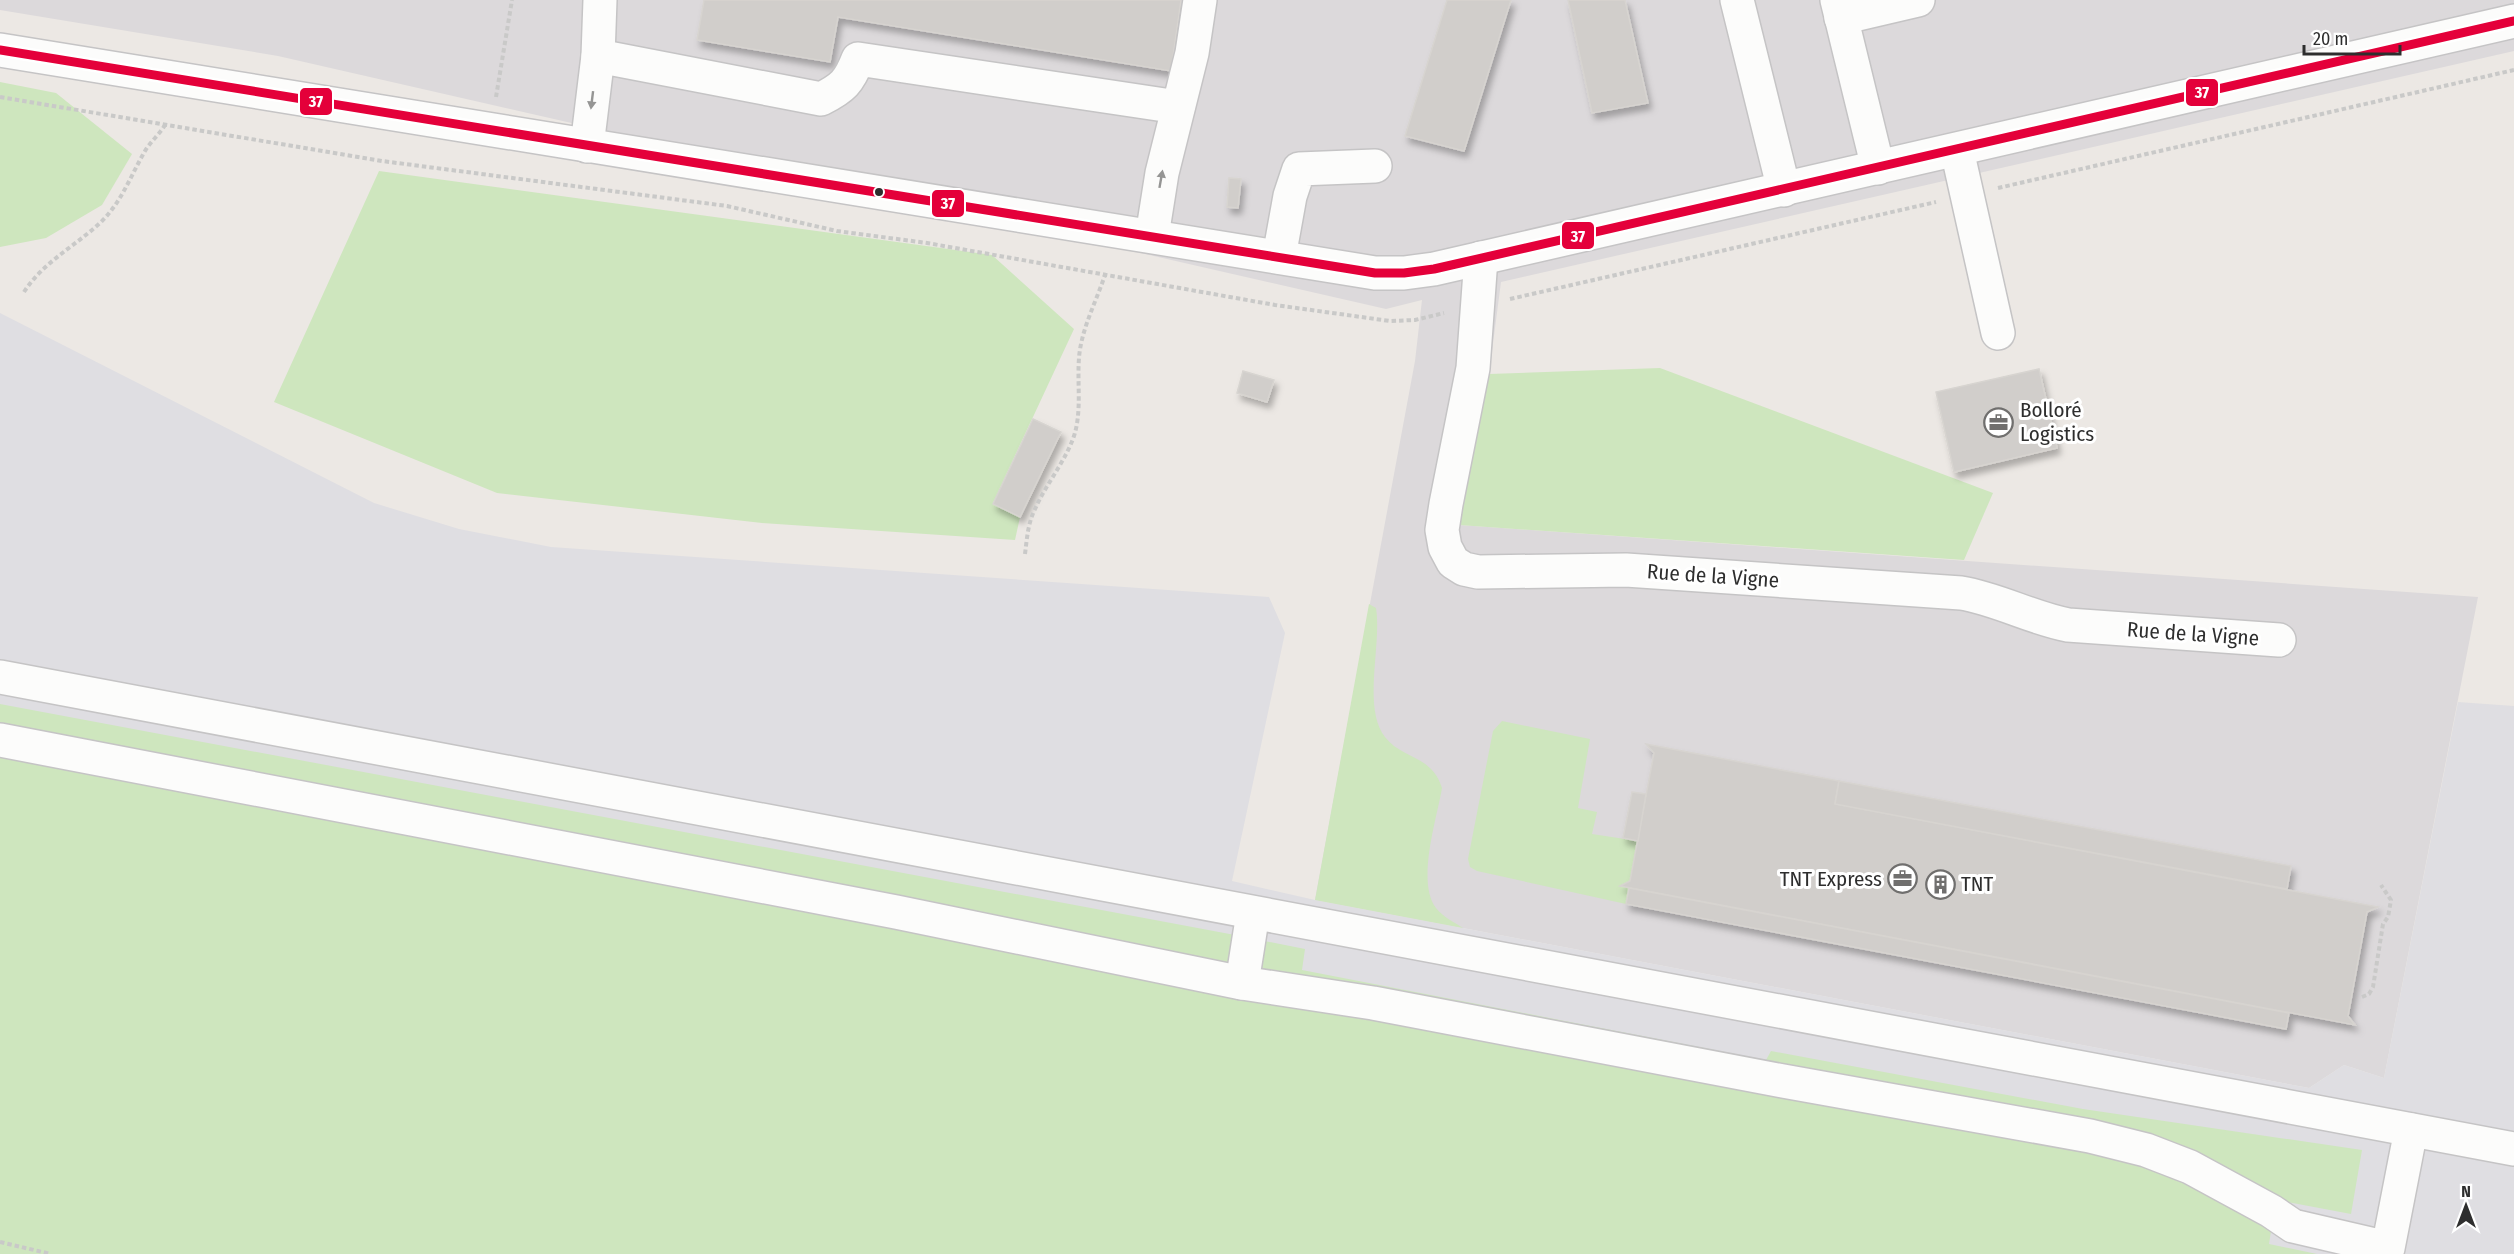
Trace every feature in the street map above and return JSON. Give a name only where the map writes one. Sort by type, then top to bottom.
[{"type":"street","points":[[586,146],[598,56],[600,0]]},
{"type":"street","points":[[1152,237],[1162,173],[1192,53],[1200,0]]},
{"type":"street","points":[[1737,0],[1784,190]]},
{"type":"street","points":[[1878,168],[1839,9],[1918,0]]},
{"type":"street","points":[[0,50],[1375,273],[1404,273],[1434,269],[1784,190],[2514,21]]},
{"type":"street","points":[[598,56],[821,99],[841,89],[854,70],[858,58],[1178,107]]},
{"type":"street","points":[[1957,150],[1998,333]]},
{"type":"street","points":[[1279,257],[1290,196],[1299,169],[1375,166]]},
{"type":"street","name":"Rue de la Vigne","points":[[1481,258],[1473,368],[1443,530],[1445,547],[1453,562],[1464,569],[1478,572],[1626,570],[1961,594],[1978,596],[2045,621],[2068,625],[2279,640]]},
{"type":"street","points":[[0,677],[2514,1149]]},
{"type":"street","points":[[0,740],[908,915],[1242,983],[1373,1003],[1783,1081],[2090,1136],[2146,1150],[2190,1167],[2271,1211],[2293,1226],[2388,1248],[2410,1130]]},
{"type":"street","points":[[1242,983],[1253,913]]},
{"type":"path","points":[[491,129],[512,0]]},
{"type":"path","points":[[24,292],[33,278],[54,258],[103,220],[120,198],[144,153],[165,125]]},
{"type":"path","points":[[1025,554],[1035,507],[1068,451],[1074,435],[1078,416],[1079,357],[1083,338],[1105,275]]},
{"type":"path","points":[[2362,997],[2369,994],[2373,987],[2384,924],[2388,917],[2391,900],[2381,885]]},
{"type":"path","points":[[0,1242],[51,1254]]},
{"type":"shaded area","points":[[0,0],[2514,0],[2514,51],[1501,282],[1489,374],[1459,525],[2478,597],[2384,1078],[2344,1065],[2309,1088],[1315,900],[1415,361],[1422,300],[1386,309],[278,56],[0,10]]},
{"type":"shaded area","points":[[0,313],[374,503],[459,529],[551,547],[1269,597],[1285,633],[1232,881],[1315,900],[2309,1088],[2344,1065],[2384,1078],[2458,702],[2514,706],[2514,1254],[0,1254]]},
{"type":"green space","points":[[0,82],[56,93],[132,154],[102,205],[46,238],[0,247]]},
{"type":"green space","points":[[379,171],[992,255],[1074,329],[993,503],[1020,517],[1015,540],[762,523],[497,493],[274,402]]},
{"type":"green space","points":[[1660,368],[1993,493],[1964,560],[1459,525],[1489,374]]},
{"type":"green space","points":[[1369,604],[1376,608],[1374,693],[1378,725],[1392,744],[1431,769],[1442,788],[1428,867],[1430,897],[1445,917],[1463,928],[1315,900]]},
{"type":"green space","points":[[0,704],[1305,949],[1302,970],[1766,1060],[1771,1051],[2083,1109],[2362,1150],[2351,1214],[2276,1200],[2269,1244],[2317,1254],[0,1254]]},
{"type":"green space","points":[[1502,721],[1590,739],[1578,808],[1597,812],[1592,834],[1638,841],[1630,881],[1621,886],[1629,888],[1626,904],[1477,871],[1470,867],[1468,859],[1493,731]]},
{"type":"building","points":[[704,0],[1181,0],[1171,71],[838,17],[830,62],[697,40]]},
{"type":"building","points":[[1447,0],[1511,0],[1464,151],[1405,136]]},
{"type":"building","points":[[1568,0],[1625,0],[1648,103],[1592,113]]},
{"type":"building","points":[[1229,178],[1241,179],[1238,208],[1227,207]]},
{"type":"building","points":[[2039,369],[2057,448],[1954,472],[1936,392]]},
{"type":"building","points":[[1243,371],[1274,380],[1267,402],[1237,393]]},
{"type":"building","points":[[1033,419],[1061,432],[1020,517],[993,504]]},
{"type":"building","name":"TNT","points":[[1646,744],[1839,781],[1835,804],[2378,907],[2367,912],[2348,1016],[2355,1025],[1620,886],[1630,881],[1654,753]]},
{"type":"building","points":[[1839,781],[2291,866],[2287,889],[1835,804]]},
{"type":"building","points":[[1632,792],[1646,794],[1638,841],[1623,838]]},
{"type":"building","points":[[1629,888],[2289,1013],[2286,1029],[1626,904]]},
{"type":"transit line","name":"37","points":[[0,50],[1375,273],[1404,273],[1434,269],[2514,21]]},
{"type":"place","name":"Bolloré Logistics","points":[[1999,422]]},
{"type":"place","name":"TNT Express","points":[[1903,879]]},
{"type":"place","name":"TNT","points":[[1940,884]]}]
